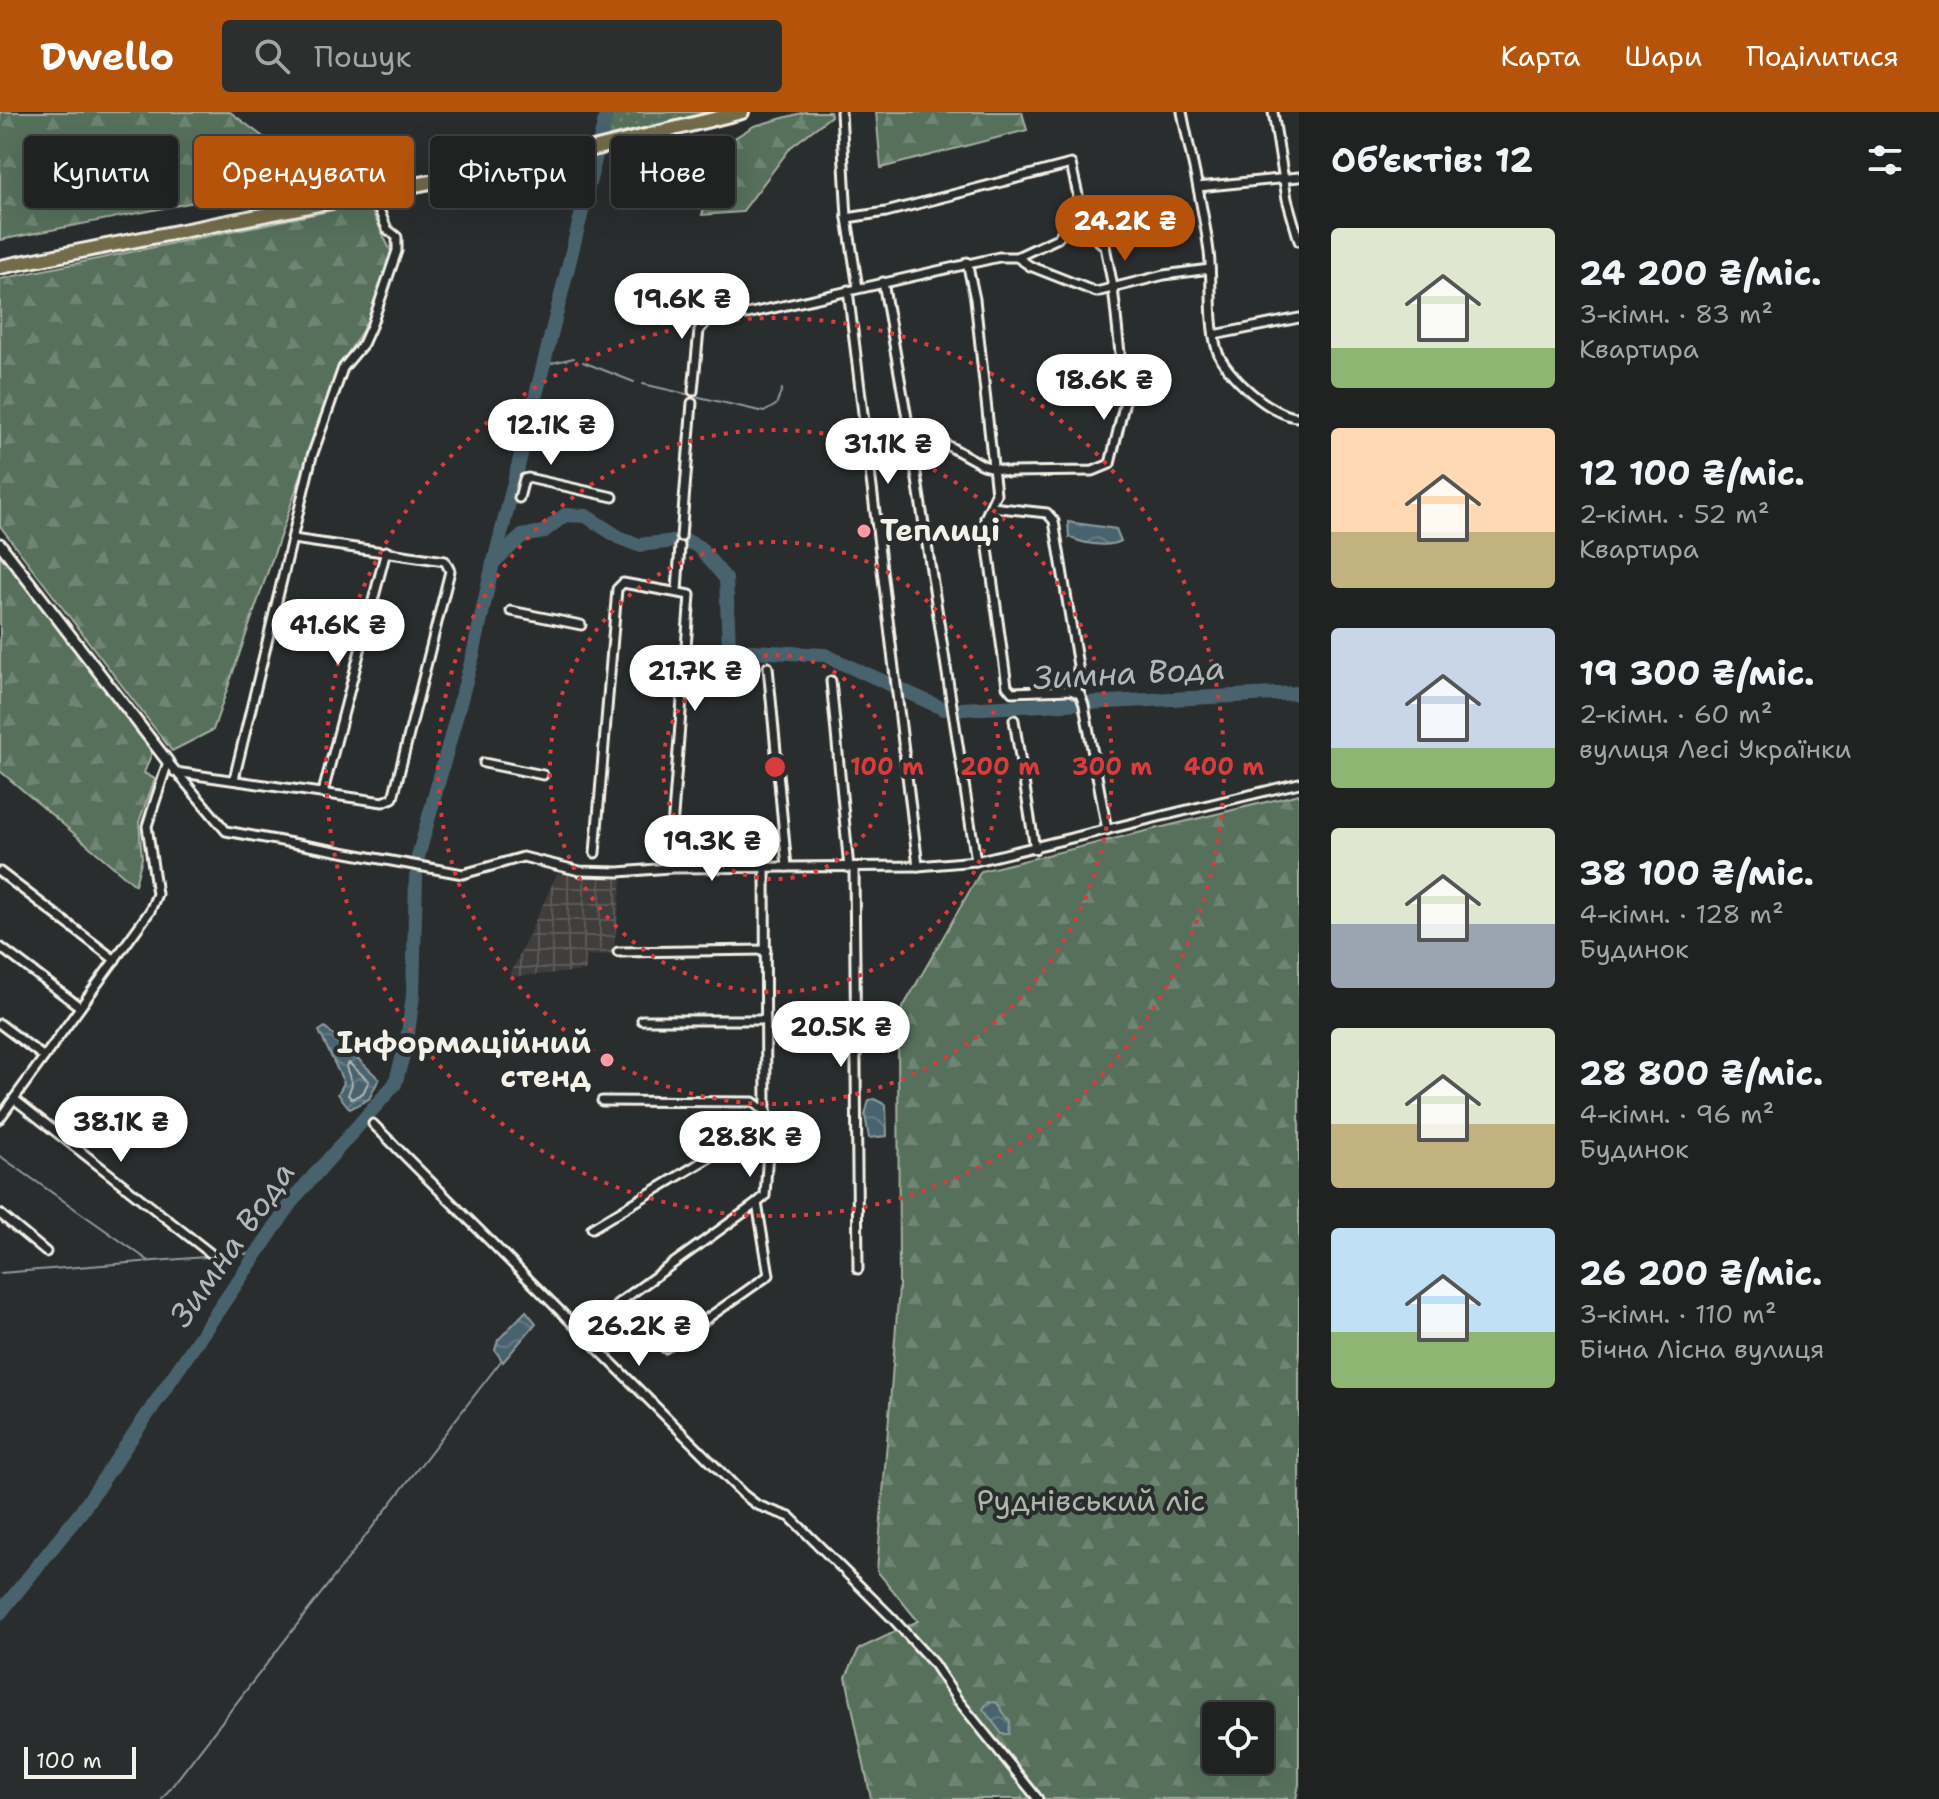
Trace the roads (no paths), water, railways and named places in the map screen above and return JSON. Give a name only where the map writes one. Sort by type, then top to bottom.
[{"type":"highway","points":[[414,187],[622,143],[742,112]]},
{"type":"highway","points":[[0,267],[306,208]]},
{"type":"street","points":[[841,112],[847,218],[858,288]]},
{"type":"street","points":[[1182,112],[1198,187],[1210,269],[1217,353],[1234,376],[1277,412],[1286,417],[1299,417]]},
{"type":"street","points":[[1273,112],[1299,241]]},
{"type":"street","points":[[693,391],[699,330],[714,313],[747,314],[967,262],[1017,257],[1058,238],[1074,214],[1078,195],[1071,164],[886,212],[847,218]]},
{"type":"street","points":[[1198,187],[1299,177]]},
{"type":"street","points":[[234,779],[312,456],[343,368],[363,344],[397,251],[397,237],[387,229],[378,208]]},
{"type":"street","points":[[911,441],[945,444],[994,469],[1093,471],[1110,464],[1125,401],[1113,287],[1105,246],[1080,226],[1074,214]]},
{"type":"street","points":[[1017,257],[1030,266],[1096,292],[1210,269]]},
{"type":"street","points":[[967,262],[975,299],[994,469],[996,494],[985,518],[1007,686],[1012,692],[1077,693]]},
{"type":"street","points":[[883,282],[911,441],[976,861]]},
{"type":"street","points":[[848,290],[918,866]]},
{"type":"street","points":[[1214,335],[1299,318]]},
{"type":"street","points":[[677,591],[692,403]]},
{"type":"street","points":[[519,498],[524,479],[528,478],[613,497]]},
{"type":"street","points":[[991,507],[1047,513],[1054,521],[1078,666],[1077,693],[1083,704],[1107,830]]},
{"type":"street","points":[[175,772],[383,802],[393,798],[450,571],[445,561],[293,539]]},
{"type":"street","points":[[0,544],[175,772],[226,831],[463,874],[523,857],[580,871],[918,866],[976,861],[1035,849],[1299,783]]},
{"type":"street","points":[[323,792],[386,551]]},
{"type":"street","points":[[595,853],[617,589],[623,583],[677,591],[690,595],[669,868]]},
{"type":"street","points":[[511,611],[581,625]]},
{"type":"street","points":[[768,667],[787,867]]},
{"type":"street","points":[[831,681],[852,868],[858,1269]]},
{"type":"street","points":[[1014,720],[1035,849]]},
{"type":"street","points":[[1,1114],[140,929],[157,894],[147,826],[168,762]]},
{"type":"street","points":[[484,763],[543,775]]},
{"type":"street","points":[[617,1304],[765,1196],[768,1124],[763,1020],[765,867]]},
{"type":"street","points":[[0,872],[115,960]]},
{"type":"street","points":[[0,947],[80,1007]]},
{"type":"street","points":[[618,952],[766,950]]},
{"type":"street","points":[[642,1020],[763,1020]]},
{"type":"street","points":[[0,1024],[44,1057]]},
{"type":"street","points":[[14,1099],[210,1253]]},
{"type":"street","points":[[602,1101],[753,1102],[766,1112]]},
{"type":"street","points":[[373,1124],[744,1495],[757,1505],[790,1517],[893,1619],[933,1663],[957,1699],[1038,1799]]},
{"type":"street","points":[[592,1228],[768,1124]]},
{"type":"street","points":[[665,1348],[769,1275],[757,1203]]},
{"type":"street","points":[[0,1214],[46,1252]]},
{"type":"water","points":[[1068,522],[1116,529],[1121,541],[1102,545],[1069,537]]},
{"type":"water","points":[[325,1027],[379,1079],[369,1099],[350,1109],[338,1094],[344,1083],[319,1031]]},
{"type":"water","points":[[869,1100],[886,1105],[887,1136],[869,1138],[865,1115]]},
{"type":"water","points":[[526,1311],[536,1323],[503,1362],[495,1350],[498,1340]]},
{"type":"water","points":[[989,1701],[997,1703],[1010,1722],[1009,1734],[1002,1734],[983,1709]]},
{"type":"waterway","points":[[494,562],[607,112]]},
{"type":"waterway","points":[[543,365],[574,358]]},
{"type":"waterway","points":[[583,362],[634,382]]},
{"type":"waterway","points":[[643,384],[764,412],[776,405],[782,389]]},
{"type":"waterway","name":"Зимна Вода","points":[[418,857],[473,655],[493,563],[522,536],[543,532],[565,515],[586,516],[620,538],[638,545],[685,540],[699,547],[726,579],[729,645],[734,650],[825,655],[861,672]]},
{"type":"waterway","name":"Зимна Вода","points":[[867,674],[944,709]]},
{"type":"waterway","name":"Зимна Вода","points":[[961,709],[1299,693]]},
{"type":"waterway","name":"Зимна Вода","points":[[0,1613],[81,1512],[296,1196],[395,1084],[407,1041],[413,995],[416,876]]},
{"type":"waterway","points":[[0,1125],[14,1105]]},
{"type":"waterway","points":[[0,1156],[149,1261]]},
{"type":"waterway","points":[[0,1273],[257,1253]]},
{"type":"waterway","points":[[162,1799],[501,1361]]},
{"type":"place","name":"Теплиці","points":[[864,531]]},
{"type":"place","name":"Інформаційний стенд","points":[[607,1060]]},
{"type":"park label","name":"Руднівський ліс","points":[[1091,1501]]}]
